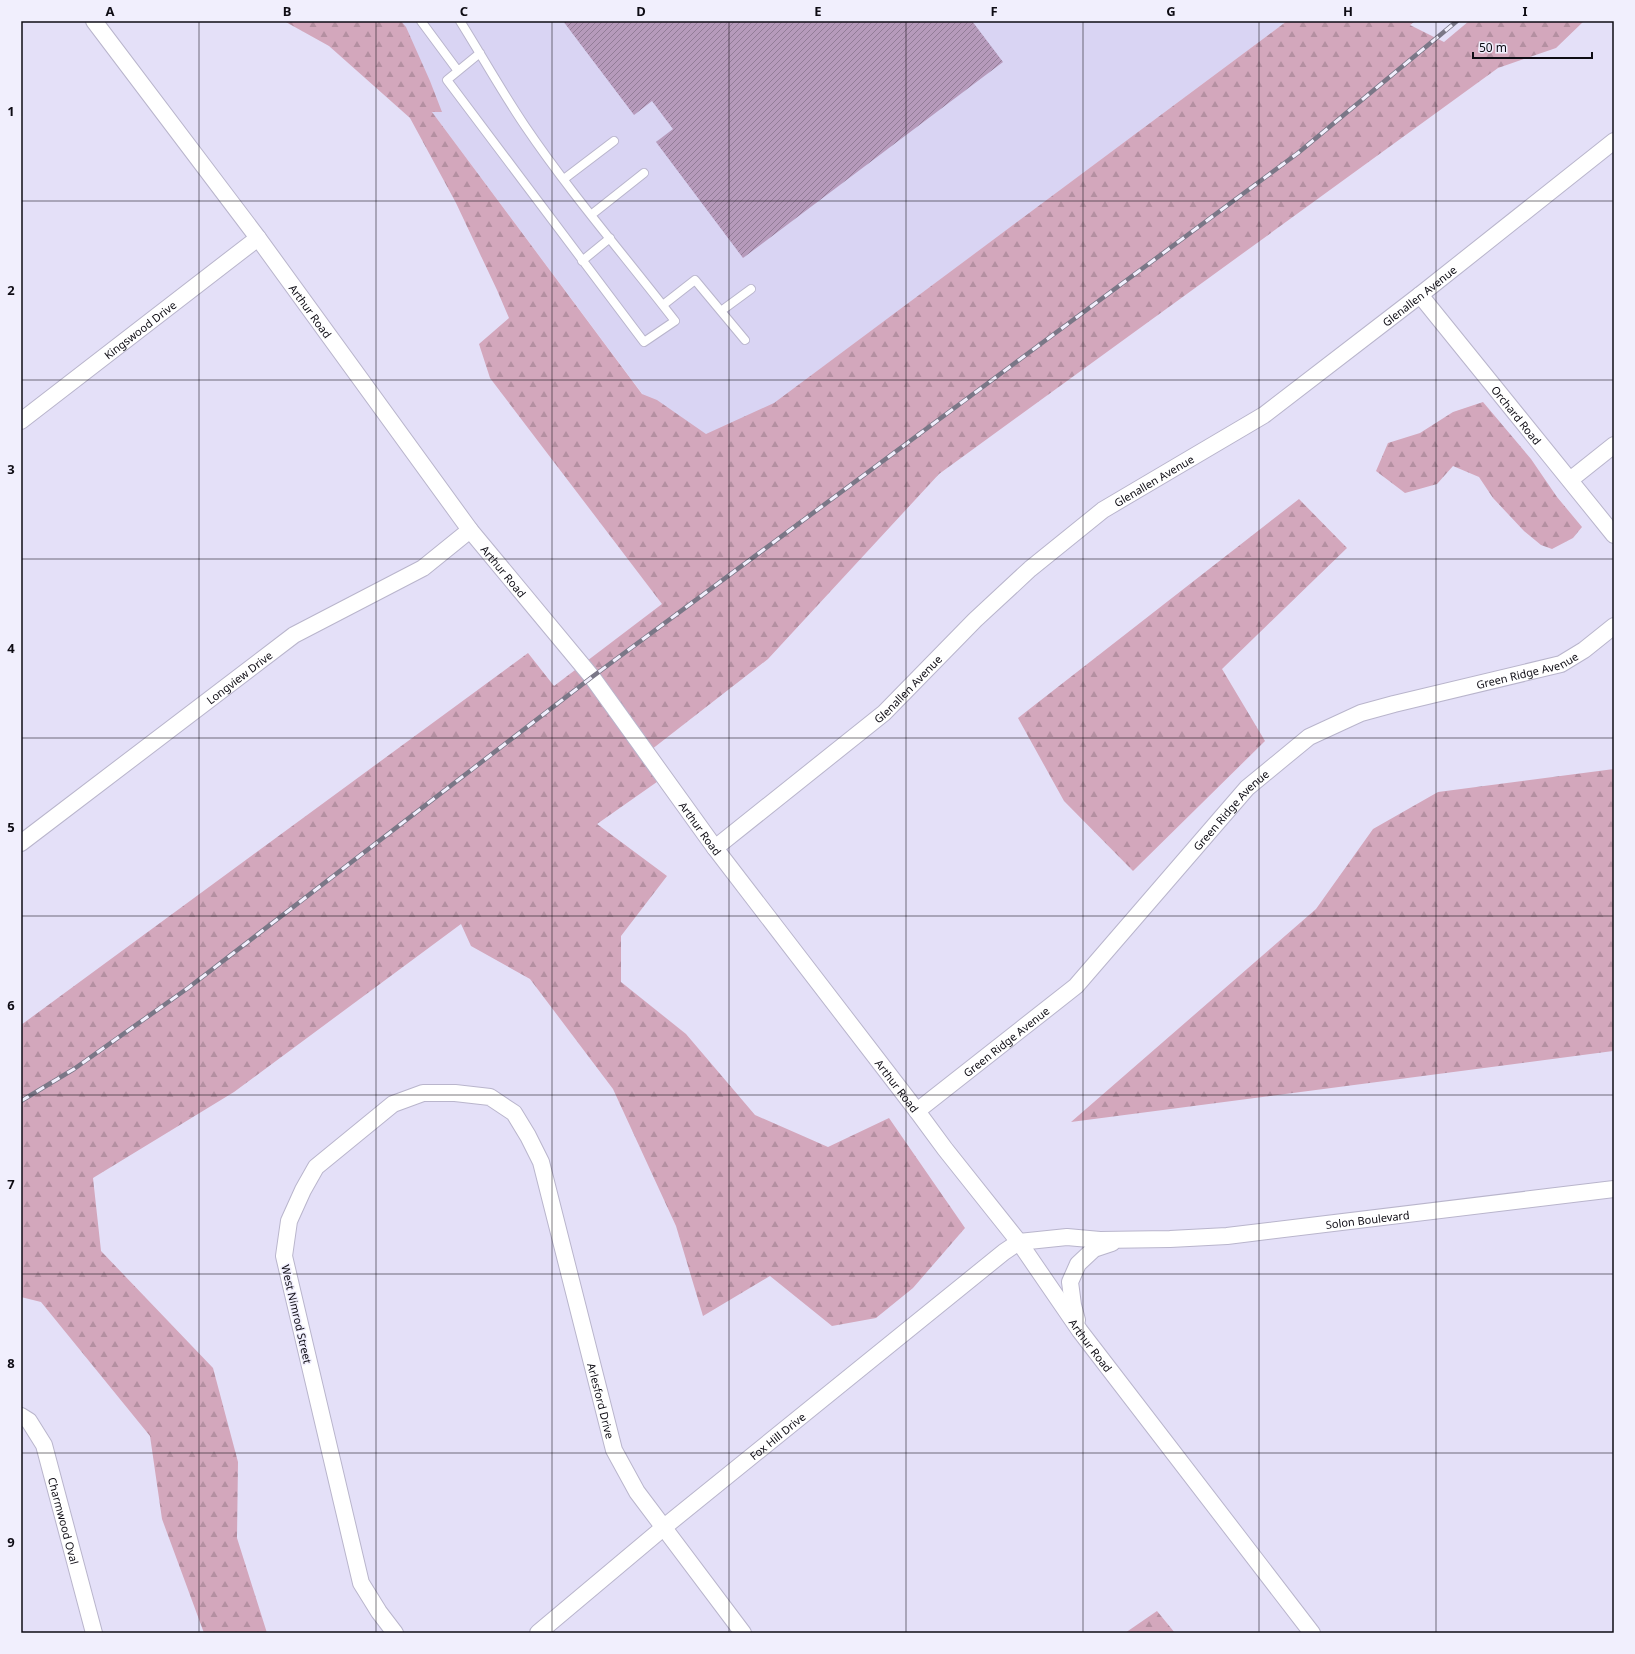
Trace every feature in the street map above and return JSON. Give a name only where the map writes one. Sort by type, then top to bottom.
[{"type":"street","name":"Arthur Road","points":[[94,21],[258,238],[470,530],[592,677],[716,848],[945,1149],[1019,1242],[1080,1331],[1312,1633]]},
{"type":"street","name":"Glenallen Avenue","points":[[716,848],[884,713],[975,620],[1030,569],[1103,510],[1264,415],[1420,295],[1614,141]]},
{"type":"street","name":"Kingswood Drive","points":[[21,421],[258,238]]},
{"type":"street","name":"Orchard Road","points":[[1420,295],[1614,534]]},
{"type":"street","points":[[1570,480],[1614,445]]},
{"type":"street","name":"Longview Drive","points":[[21,843],[294,635],[423,568],[470,530]]},
{"type":"street","name":"Green Ridge Avenue","points":[[917,1111],[1076,986],[1247,788],[1309,737],[1361,713],[1380,707],[1561,664],[1584,650],[1614,626]]},
{"type":"street","name":"West Nimrod Street","points":[[395,1633],[379,1612],[361,1583],[284,1256],[289,1221],[303,1190],[316,1167],[393,1104],[423,1093],[455,1093],[490,1097],[514,1113],[528,1136]]},
{"type":"street","name":"Arlesford Drive","points":[[528,1136],[541,1162],[614,1450],[637,1492],[743,1633]]},
{"type":"street","name":"Solon Boulevard","points":[[1019,1242],[1067,1237],[1120,1240],[1227,1236],[1614,1189]]},
{"type":"street","name":"Solon Boulevard","points":[[1080,1331],[1073,1305],[1070,1282],[1078,1264],[1094,1249],[1120,1240]]},
{"type":"street","name":"Fox Hill Drive","points":[[538,1633],[663,1528],[1004,1252],[1019,1242]]},
{"type":"street","name":"Charmwood Oval","points":[[21,1416],[29,1422],[44,1445],[94,1633]]},
{"type":"lane","points":[[421,21],[458,71]]},
{"type":"lane","points":[[460,21],[480,53],[525,126],[591,215],[675,321],[644,342],[446,80],[480,53]]},
{"type":"lane","points":[[564,179],[614,141]]},
{"type":"lane","points":[[591,215],[644,173]]},
{"type":"lane","points":[[582,261],[610,238]]},
{"type":"lane","points":[[663,306],[695,280],[745,340]]},
{"type":"lane","points":[[722,311],[751,289]]},
{"type":"shaded area","points":[[364,21],[1287,21],[694,463]]},
{"type":"green space","points":[[284,21],[401,21],[406,27],[442,112],[432,112],[642,394],[657,400],[706,434],[774,403],[1287,21],[1415,21],[1410,25],[1444,42],[1469,21],[1584,21],[1556,48],[1498,68],[939,474],[768,659],[647,753],[664,777],[597,824],[667,876],[621,936],[621,982],[686,1034],[755,1115],[828,1147],[889,1118],[965,1228],[913,1288],[876,1318],[832,1326],[770,1276],[703,1316],[676,1226],[613,1089],[530,979],[471,946],[461,924],[234,1092],[93,1178],[101,1251],[213,1368],[238,1462],[237,1538],[267,1633],[204,1633],[162,1519],[150,1436],[41,1302],[21,1297],[21,1025],[528,653],[554,686],[662,604],[490,378],[479,344],[509,318],[456,203],[410,118],[329,46]]},
{"type":"green space","points":[[1483,402],[1531,459],[1557,497],[1582,527],[1573,538],[1552,549],[1541,545],[1524,531],[1493,498],[1479,477],[1453,466],[1437,484],[1405,493],[1376,471],[1388,443],[1420,433],[1453,412]]},
{"type":"green space","points":[[1299,499],[1347,548],[1222,669],[1265,741],[1133,871],[1064,801],[1018,718]]},
{"type":"green space","points":[[1614,769],[1613,1051],[1071,1122],[1316,909],[1373,829],[1438,792]]},
{"type":"green space","points":[[1157,1611],[1175,1633],[1125,1633]]},
{"type":"building","points":[[563,21],[972,21],[1003,62],[743,258],[656,142],[673,129],[652,101],[634,115]]},
{"type":"railway","points":[[21,1101],[74,1069],[188,988],[592,677],[1298,153],[1457,21]]}]
